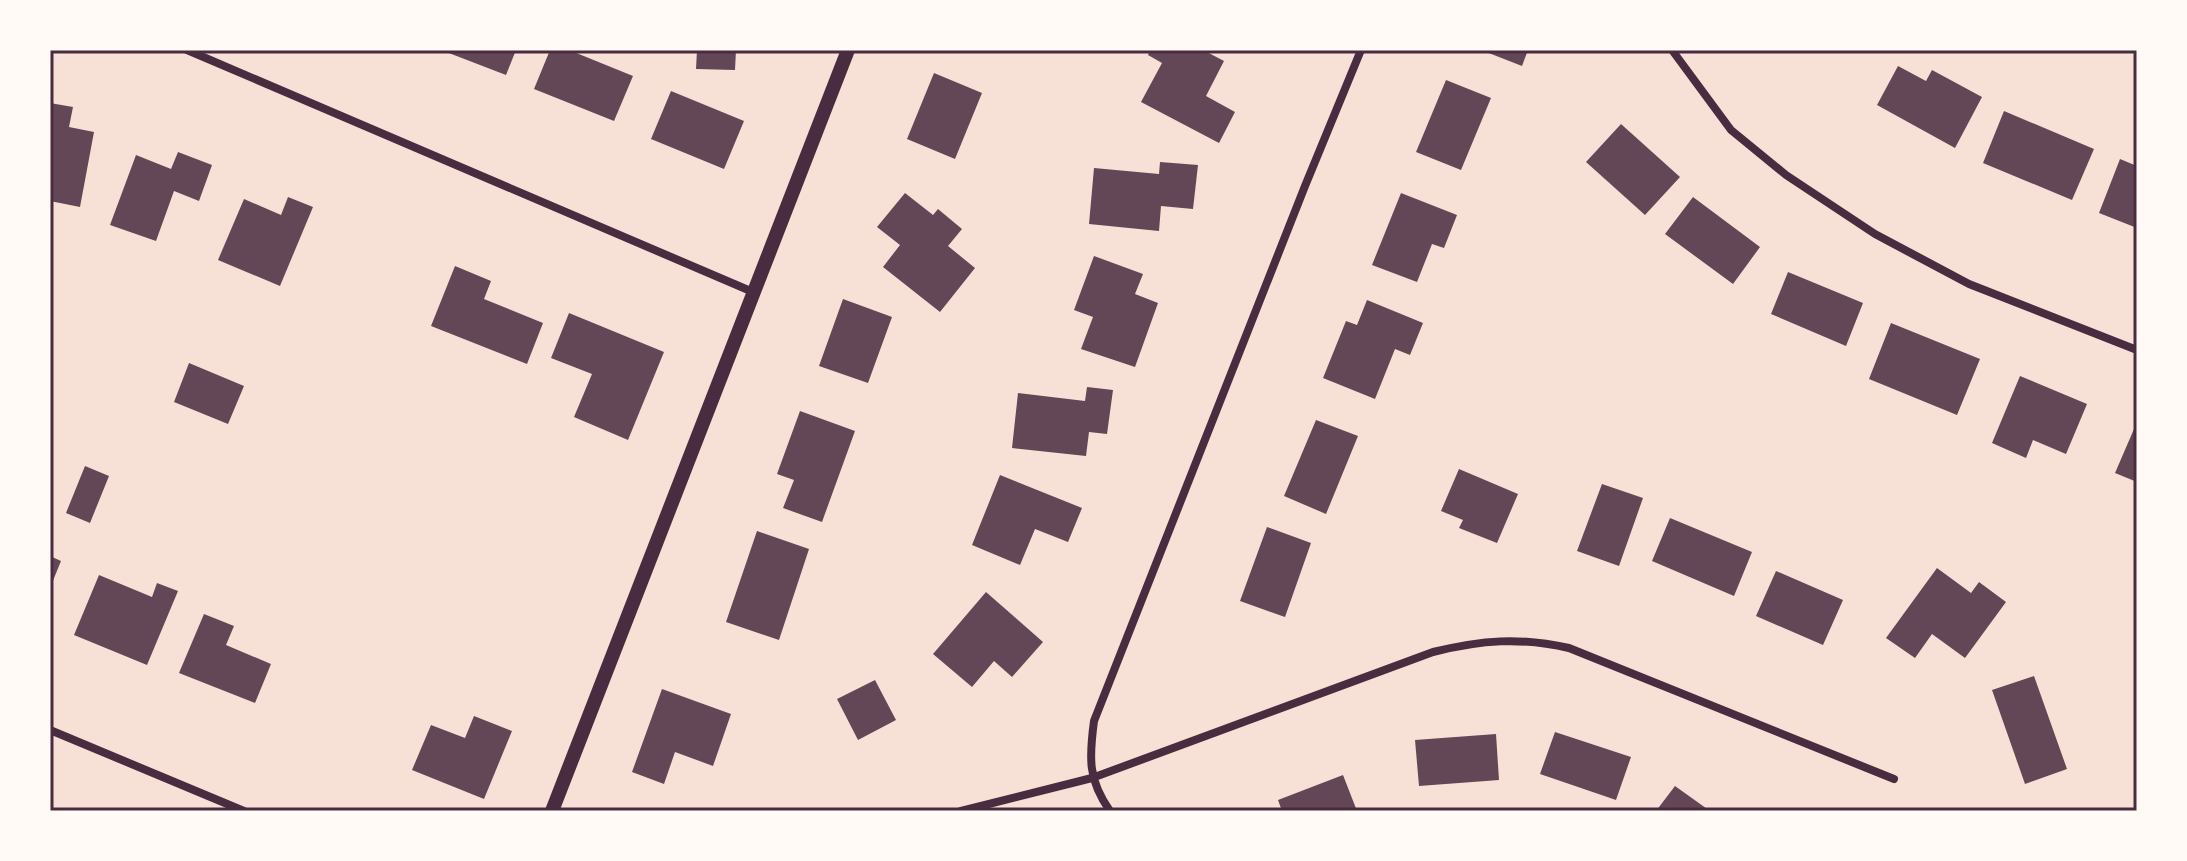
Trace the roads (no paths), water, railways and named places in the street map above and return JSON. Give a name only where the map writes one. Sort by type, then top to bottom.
[{"type":"street","points":[[187,50],[753,292]]},
{"type":"street","points":[[552,811],[848,50]]},
{"type":"street","points":[[1110,811],[1092,778],[1090,751],[1094,721],[1361,50]]},
{"type":"street","points":[[1672,50],[1731,130],[1786,175],[1875,234],[1969,284],[2137,350]]},
{"type":"street","points":[[961,811],[1092,778],[1433,652],[1500,639],[1569,648],[1894,779]]},
{"type":"street","points":[[50,730],[244,811]]}]
